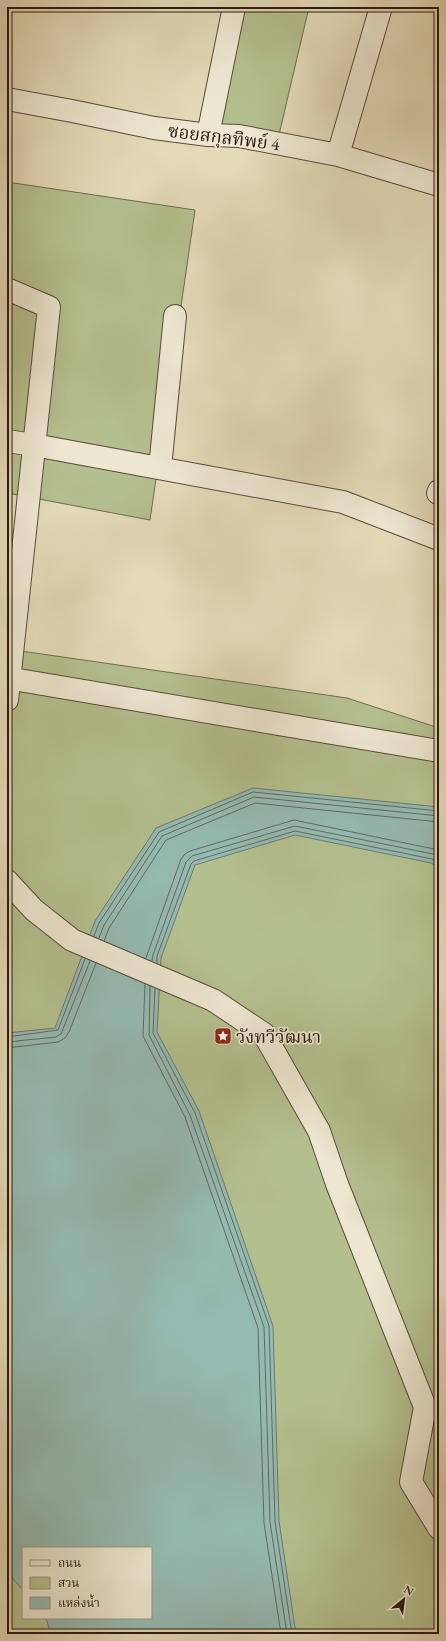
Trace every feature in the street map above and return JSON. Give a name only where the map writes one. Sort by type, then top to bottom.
[{"type":"street","points":[[208,135],[234,7]]},
{"type":"street","points":[[338,155],[381,7]]},
{"type":"street","name":"ซอยสกุลทิพย์ 4","points":[[7,99],[154,128],[208,135],[238,136],[338,155],[439,185]]},
{"type":"street","points":[[7,289],[49,307],[8,686],[439,751]]},
{"type":"street","points":[[160,468],[175,316]]},
{"type":"street","points":[[7,441],[34,444],[343,502],[439,539]]},
{"type":"street","points":[[7,881],[34,910],[72,940],[212,1000],[264,1034],[319,1131],[337,1184],[425,1407],[411,1482],[439,1528]]},
{"type":"path","points":[[7,1621],[13,1634]]},
{"type":"green space","points":[[245,7],[309,7],[278,139],[219,129]]},
{"type":"green space","points":[[7,182],[195,210],[150,520],[7,493]]},
{"type":"green space","name":"วังทวีวัฒนา","points":[[7,649],[347,698],[439,728],[439,1634],[7,1634]]},
{"type":"water","points":[[253,788],[439,807],[439,867],[431,863],[295,835],[195,865],[161,958],[157,1032],[199,1111],[273,1326],[279,1521],[296,1634],[51,1634],[46,1619],[152,1619],[152,1547],[22,1547],[22,1589],[7,1572],[7,1033],[55,1028],[95,921],[156,828]]},
{"type":"place","name":"วังทวีวัฒนา","points":[[223,1036]]}]
